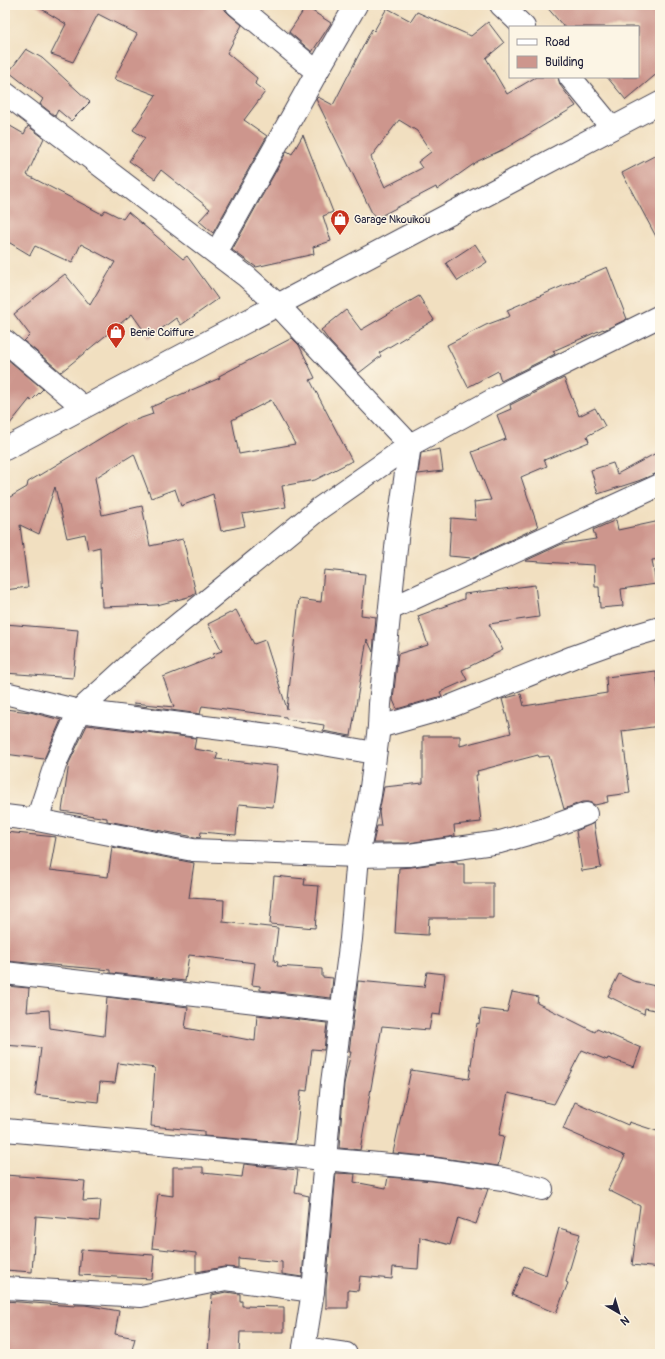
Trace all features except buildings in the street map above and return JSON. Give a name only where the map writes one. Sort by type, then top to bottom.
[{"type":"main road","points":[[237,5],[317,72]]},
{"type":"main road","points":[[216,253],[356,5]]},
{"type":"main road","points":[[501,5],[523,26]]},
{"type":"main road","points":[[571,78],[612,128]]},
{"type":"main road","points":[[5,92],[247,276],[278,305],[410,445]]},
{"type":"main road","points":[[5,450],[660,103]]},
{"type":"main road","points":[[37,820],[56,762],[79,711],[137,658],[320,508],[410,445],[513,389],[660,316]]},
{"type":"main road","points":[[5,341],[84,407]]},
{"type":"main road","points":[[346,1354],[304,1351],[313,1291],[332,1083],[351,939],[358,856],[370,795],[380,727],[380,704],[398,529],[410,445]]},
{"type":"main road","points":[[390,609],[660,485]]},
{"type":"main road","points":[[380,727],[449,708],[573,657],[629,637],[660,628]]},
{"type":"main road","points":[[5,693],[79,711],[277,736],[375,753]]},
{"type":"main road","points":[[5,816],[37,820],[193,850],[358,856],[409,855],[500,842],[542,830],[586,814]]},
{"type":"main road","points":[[5,973],[341,1012]]},
{"type":"main road","points":[[5,1130],[442,1170],[503,1179],[542,1189]]},
{"type":"main road","points":[[5,1288],[141,1296],[226,1279],[313,1291]]},
{"type":"place","name":"Garage Nkouikou","points":[[340,236]]},
{"type":"place","name":"Benie Coiffure","points":[[116,349]]}]
